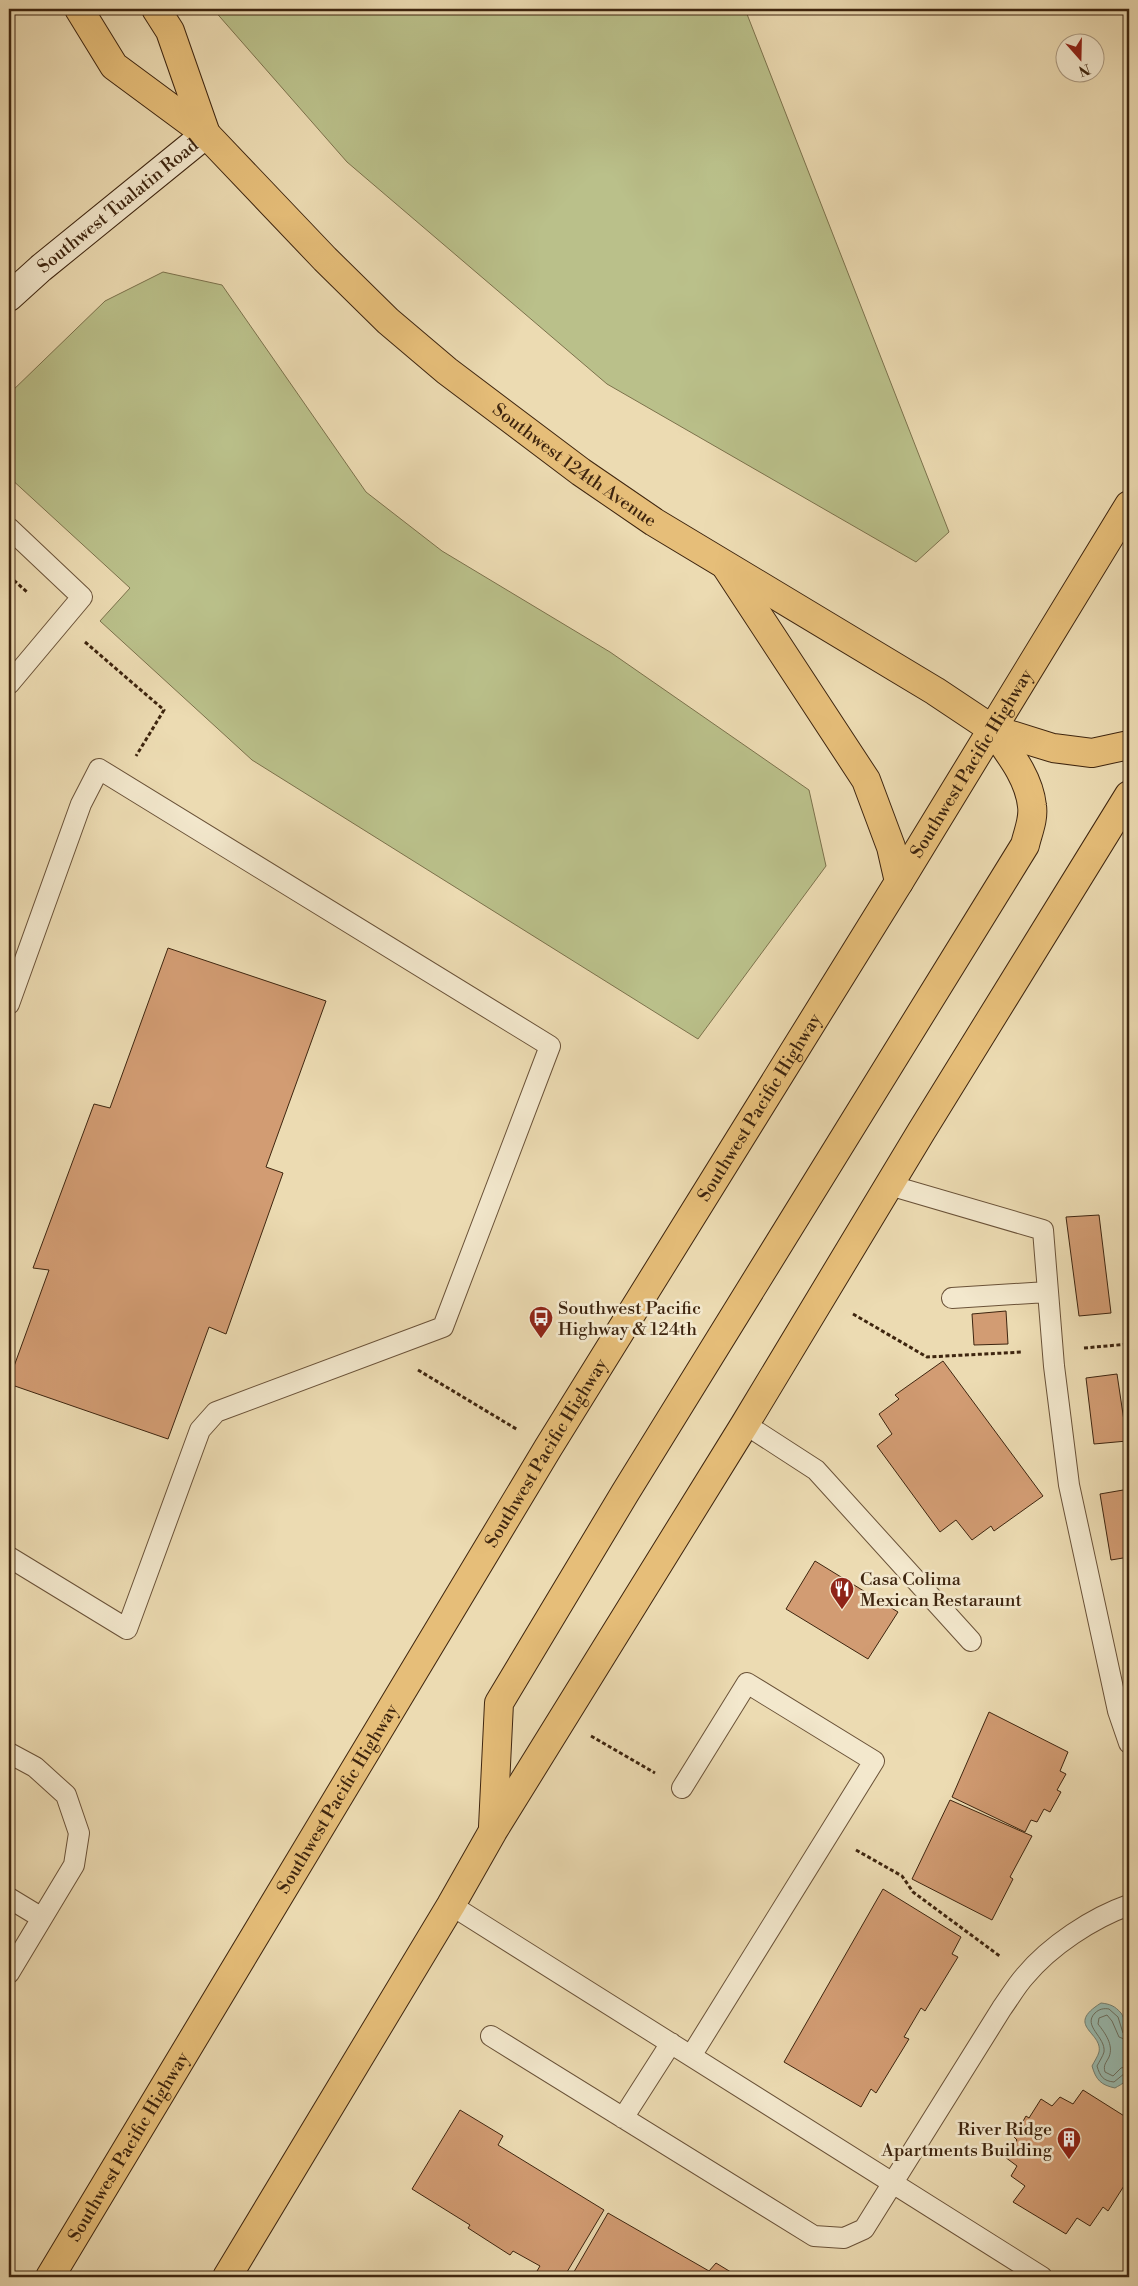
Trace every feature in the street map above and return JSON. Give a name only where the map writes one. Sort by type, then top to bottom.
[{"type":"main road","name":"Southwest 124th Avenue","points":[[79,9],[114,66],[206,134],[325,259],[388,321],[432,358],[581,472],[654,522],[727,568],[935,691],[992,730]]},
{"type":"main road","name":"Southwest 124th Avenue","points":[[156,9],[170,31],[206,134]]},
{"type":"main road","name":"Southwest Tualatin Road","points":[[9,297],[48,262],[206,134]]},
{"type":"main road","name":"Southwest Pacific Highway","points":[[50,2277],[548,1448],[899,882],[1129,505]]},
{"type":"main road","points":[[727,568],[866,780],[891,847],[899,882]]},
{"type":"main road","points":[[992,730],[1053,748],[1092,753],[1129,745]]},
{"type":"main road","points":[[492,1831],[499,1703],[625,1493],[1025,845],[1032,821],[1032,806],[1026,784],[1015,761],[992,730]]},
{"type":"main road","points":[[227,2277],[451,1905],[492,1831],[745,1424],[889,1185],[1129,795]]},
{"type":"lane","points":[[9,528],[82,597],[9,684]]},
{"type":"lane","points":[[9,1004],[81,804],[100,769],[550,1046],[443,1327],[216,1412],[200,1430],[127,1629],[9,1557]]},
{"type":"lane","points":[[889,1185],[1043,1230],[1053,1351],[1070,1485],[1118,1711],[1129,1743]]},
{"type":"lane","points":[[952,1298],[1047,1292]]},
{"type":"lane","points":[[745,1424],[816,1470],[971,1640]]},
{"type":"lane","points":[[682,1788],[747,1683],[874,1761],[691,2056]]},
{"type":"lane","points":[[9,1753],[35,1768],[66,1795],[79,1832],[74,1865],[9,1973]]},
{"type":"lane","points":[[9,1898],[42,1918]]},
{"type":"lane","points":[[451,1905],[1042,2277]]},
{"type":"lane","points":[[491,2036],[814,2236],[844,2238],[864,2228],[1002,2008],[1025,1975],[1067,1937],[1113,1910],[1129,1905]]},
{"type":"lane","points":[[623,2118],[671,2043]]},
{"type":"path","points":[[9,576],[164,710],[145,739],[123,783]]},
{"type":"path","points":[[822,1296],[927,1357],[1053,1351],[1129,1344]]},
{"type":"path","points":[[387,1348],[396,1379],[417,1369],[548,1448]]},
{"type":"path","points":[[562,1719],[682,1788]]},
{"type":"path","points":[[884,1866],[902,1876],[913,1892],[1025,1975]]},
{"type":"green space","points":[[213,9],[745,9],[949,532],[916,562],[607,384],[347,162]]},
{"type":"green space","points":[[163,272],[222,285],[366,492],[442,551],[610,652],[809,790],[826,866],[698,1039],[252,760],[100,621],[130,588],[9,477],[9,394],[105,301]]},
{"type":"water","points":[[1101,2003],[1112,2006],[1121,2013],[1130,2047],[1128,2075],[1124,2082],[1115,2088],[1100,2081],[1095,2075],[1092,2066],[1099,2052],[1099,2045],[1085,2023],[1090,2011]]},
{"type":"building","points":[[168,948],[326,1001],[266,1167],[283,1173],[226,1334],[209,1327],[168,1439],[9,1384],[9,1380],[49,1270],[33,1268],[94,1104],[110,1108]]},
{"type":"building","points":[[1124,1160],[1129,1161],[1129,1183],[1125,1184]]},
{"type":"building","points":[[1099,1215],[1111,1313],[1079,1316],[1066,1217]]},
{"type":"building","points":[[1006,1311],[1008,1344],[974,1345],[972,1314]]},
{"type":"building","points":[[943,1361],[1043,1496],[994,1531],[991,1526],[972,1540],[956,1520],[940,1532],[877,1446],[892,1434],[879,1414],[899,1399],[895,1395]]},
{"type":"building","points":[[1117,1374],[1127,1441],[1094,1444],[1086,1378]]},
{"type":"building","points":[[1129,1489],[1129,1557],[1111,1560],[1100,1494]]},
{"type":"building","name":"Casa Colima Mexican Restaraunt","points":[[815,1561],[898,1612],[868,1659],[786,1609]]},
{"type":"building","points":[[1129,1620],[1129,1637],[1125,1621]]},
{"type":"building","points":[[989,1712],[1068,1752],[1060,1771],[1066,1774],[1057,1790],[1061,1792],[1050,1812],[1044,1809],[1037,1822],[1031,1820],[1025,1832],[952,1797]]},
{"type":"building","points":[[950,1800],[1032,1836],[1010,1877],[1013,1879],[992,1920],[912,1879]]},
{"type":"building","points":[[883,1889],[961,1937],[952,1954],[958,1957],[925,2011],[921,2008],[904,2037],[909,2039],[876,2093],[871,2089],[861,2107],[784,2062]]},
{"type":"building","name":"River Ridge Apartments Building","points":[[1083,2090],[1129,2119],[1127,2136],[1129,2137],[1129,2178],[1108,2211],[1103,2207],[1090,2226],[1077,2218],[1066,2234],[1013,2202],[1025,2186],[1011,2176],[1017,2166],[1005,2157],[1017,2140],[1014,2137],[1026,2116],[1029,2118],[1041,2099],[1052,2106],[1060,2097],[1073,2104]]},
{"type":"building","points":[[460,2110],[503,2136],[498,2145],[604,2210],[564,2277],[551,2277],[537,2271],[540,2266],[513,2251],[510,2255],[468,2228],[470,2225],[412,2189]]},
{"type":"building","points":[[608,2213],[709,2271],[716,2263],[739,2277],[571,2277]]},
{"type":"place","name":"Southwest Pacific Highway & 124th","points":[[541,1339]]},
{"type":"place","name":"Casa Colima Mexican Restaraunt","points":[[842,1610]]},
{"type":"place","name":"River Ridge Apartments Building","points":[[1069,2160]]}]
